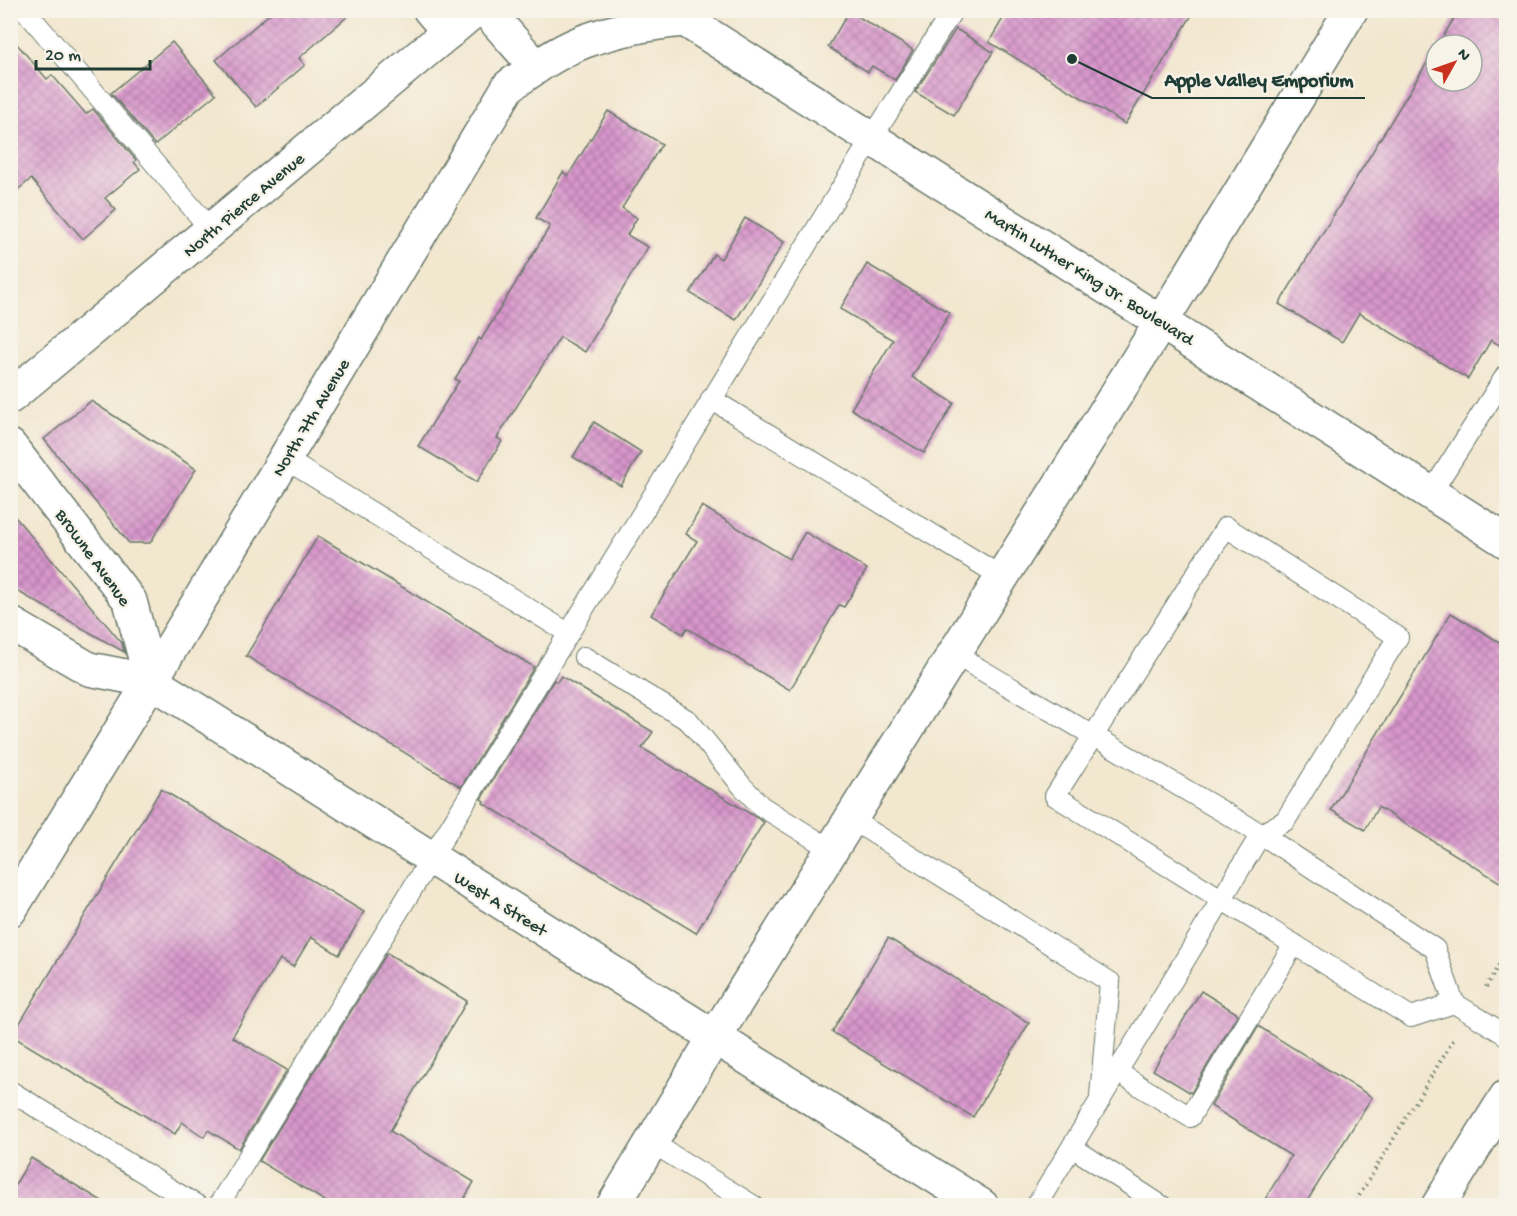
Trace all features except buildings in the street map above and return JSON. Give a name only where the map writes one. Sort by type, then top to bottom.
[{"type":"street","name":"North Pierce Avenue","points":[[10,397],[211,231],[440,21],[475,10]]},
{"type":"street","points":[[486,10],[536,67]]},
{"type":"street","points":[[613,1206],[714,1038],[1162,321],[1351,10]]},
{"type":"street","name":"North 7th Avenue","points":[[10,910],[19,877],[152,681],[509,86],[536,67],[583,42],[680,15]]},
{"type":"street","name":"Martin Luther King Jr. Boulevard","points":[[680,15],[1506,541]]},
{"type":"street","name":"Browne Avenue","points":[[10,446],[130,601],[152,681]]},
{"type":"street","name":"West A Street","points":[[10,623],[88,669],[152,681],[982,1206]]},
{"type":"street","points":[[1438,1206],[1506,1097]]},
{"type":"lane","points":[[25,10],[211,231]]},
{"type":"lane","points":[[218,1206],[711,399],[953,10]]},
{"type":"lane","points":[[1431,493],[1506,375]]},
{"type":"lane","points":[[711,399],[1002,577]]},
{"type":"lane","points":[[285,459],[568,633]]},
{"type":"lane","points":[[1036,1206],[1099,1100],[1117,1072],[1221,899],[1261,834],[1285,820],[1398,637],[1226,527],[1055,796],[1221,899],[1294,944],[1411,1017],[1462,1008]]},
{"type":"lane","points":[[954,654],[1261,834],[1435,949],[1462,1008],[1506,1035]]},
{"type":"lane","points":[[584,657],[689,721],[761,806],[832,850]]},
{"type":"lane","points":[[851,819],[1110,982],[1099,1100]]},
{"type":"lane","points":[[1117,1072],[1190,1117],[1294,944]]},
{"type":"lane","points":[[10,1091],[198,1206]]},
{"type":"lane","points":[[651,1142],[754,1206]]},
{"type":"lane","points":[[1072,1147],[1162,1206]]},
{"type":"path","points":[[1353,1206],[1462,1008],[1506,953]]},
{"type":"place","name":"Apple Valley Emporium","points":[[1072,59]]}]
